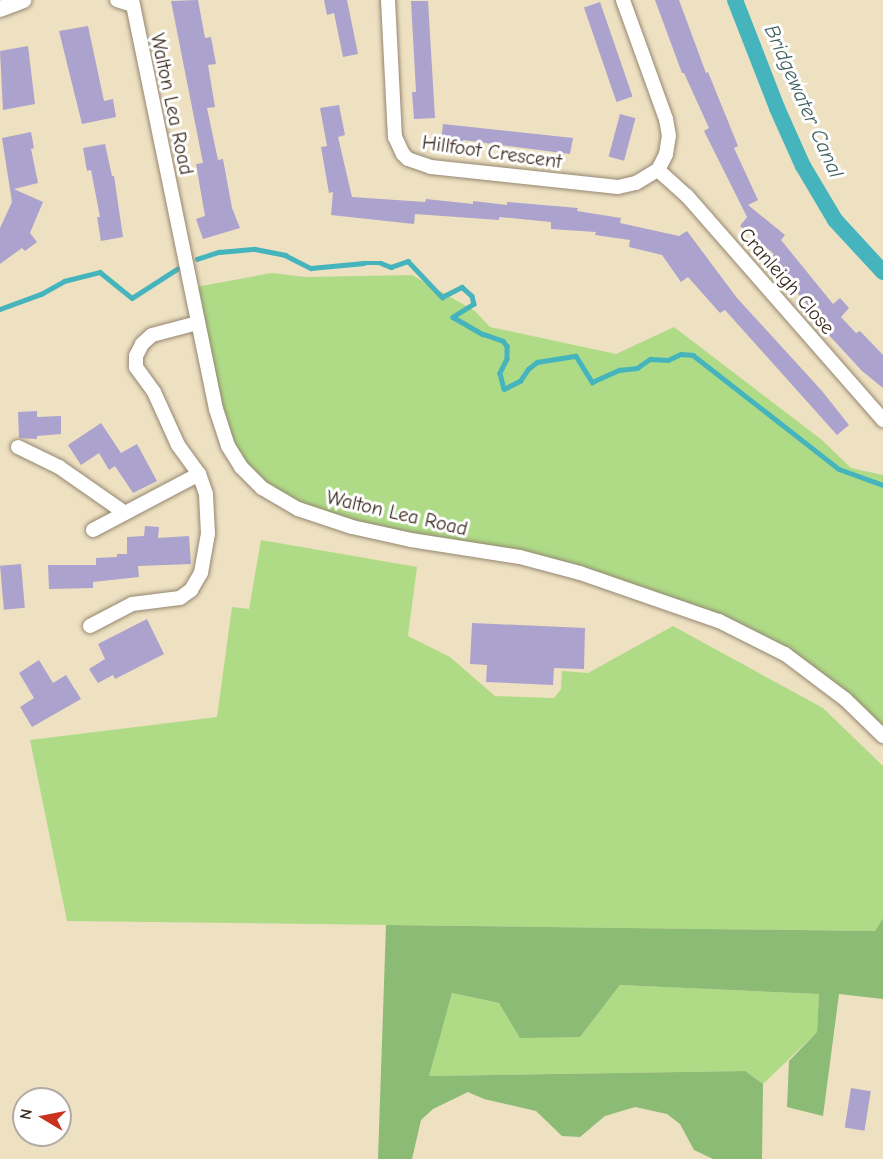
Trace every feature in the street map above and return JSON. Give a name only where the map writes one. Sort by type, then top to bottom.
[{"type":"street","points":[[0,9],[23,0]]},
{"type":"street","points":[[117,0],[132,3]]},
{"type":"street","name":"Hillfoot Crescent","points":[[388,0],[395,137],[403,154],[415,164],[618,187],[636,183],[658,170]]},
{"type":"street","points":[[623,0],[669,127],[669,145],[658,170]]},
{"type":"street","name":"Walton Lea Road","points":[[132,3],[216,409],[228,446],[241,467],[262,488],[289,504],[352,527],[411,540],[520,557],[580,573],[719,621],[785,654],[845,699],[883,736]]},
{"type":"street","name":"Cranleigh Close","points":[[658,170],[687,196],[883,420]]},
{"type":"street","points":[[90,626],[132,604],[180,598],[198,582],[205,556],[209,514],[199,474],[178,445],[153,392],[136,367],[136,356],[142,344],[152,335],[197,323]]},
{"type":"street","points":[[18,447],[59,467],[125,513]]},
{"type":"street","points":[[93,530],[199,474]]},
{"type":"green space","points":[[272,273],[305,277],[412,275],[475,311],[490,327],[616,354],[674,327],[822,440],[851,468],[883,475],[883,736],[785,654],[580,573],[352,527],[262,488],[228,446],[190,288]]},
{"type":"green space","points":[[261,540],[417,567],[408,636],[450,657],[495,696],[554,698],[561,689],[562,671],[588,673],[673,626],[823,708],[883,766],[883,918],[875,931],[67,921],[30,740],[217,717],[232,607],[249,609]]},
{"type":"green space","points":[[883,918],[883,999],[839,994],[823,1116],[787,1107],[789,1061],[817,1032],[819,994],[620,985],[580,1037],[520,1038],[499,1003],[452,993],[429,1076],[745,1071],[763,1084],[762,1159],[713,1159],[694,1150],[680,1124],[667,1114],[635,1107],[605,1116],[580,1137],[562,1136],[536,1111],[484,1099],[468,1092],[433,1109],[421,1120],[412,1159],[378,1159],[386,925],[875,931]]},
{"type":"green space","points":[[620,985],[819,994],[817,1032],[763,1084],[744,1071],[428,1076],[452,993],[499,1003],[580,1037]]},
{"type":"building","points":[[198,0],[205,38],[211,37],[216,64],[208,65],[215,107],[207,108],[218,160],[223,159],[232,208],[240,228],[203,239],[196,219],[205,216],[196,164],[203,163],[171,1]]},
{"type":"building","points":[[324,0],[347,0],[358,54],[343,57],[334,13],[327,15]]},
{"type":"building","points":[[655,0],[679,0],[706,73],[708,72],[738,146],[734,148],[758,200],[748,205],[785,235],[781,240],[833,304],[840,298],[849,308],[841,317],[856,333],[860,331],[883,355],[883,388],[862,371],[815,320],[818,318],[769,258],[774,254],[740,226],[747,217],[704,131],[709,128],[682,73]]},
{"type":"building","points":[[411,1],[428,1],[435,118],[414,119],[412,92],[416,92]]},
{"type":"building","points":[[600,2],[633,97],[616,102],[584,8]]},
{"type":"building","points":[[88,26],[104,101],[113,99],[116,117],[82,124],[59,31]]},
{"type":"building","points":[[28,46],[35,104],[3,110],[0,51]]},
{"type":"building","points":[[339,105],[345,135],[338,137],[352,197],[425,202],[426,199],[473,204],[473,201],[507,205],[507,202],[578,208],[577,211],[621,218],[620,223],[679,236],[687,231],[737,298],[822,391],[849,425],[837,435],[725,310],[720,313],[688,277],[681,282],[662,255],[629,247],[630,240],[595,235],[596,232],[551,229],[551,222],[499,217],[499,220],[415,214],[414,224],[331,215],[333,192],[329,193],[321,147],[327,146],[320,108]]},
{"type":"building","points":[[620,114],[635,118],[624,161],[609,157]]},
{"type":"building","points":[[443,124],[573,138],[570,154],[463,140],[463,145],[441,142]]},
{"type":"building","points":[[31,132],[34,148],[31,149],[38,183],[14,189],[43,202],[30,233],[37,242],[25,251],[22,248],[0,264],[0,228],[12,202],[2,138]]},
{"type":"building","points":[[105,144],[112,176],[114,176],[123,237],[101,241],[97,217],[100,217],[91,170],[87,171],[83,148]]},
{"type":"building","points":[[37,411],[37,417],[61,416],[61,434],[37,436],[37,439],[19,438],[18,412]]},
{"type":"building","points":[[101,423],[121,453],[137,444],[157,481],[133,493],[115,466],[109,470],[99,453],[81,465],[68,445]]},
{"type":"building","points":[[145,526],[159,527],[158,538],[189,536],[191,564],[138,566],[139,577],[93,582],[93,588],[49,589],[48,565],[96,565],[96,558],[127,554],[127,537],[144,536]]},
{"type":"building","points":[[21,564],[25,608],[4,610],[0,566]]},
{"type":"building","points":[[147,619],[164,654],[115,679],[113,675],[98,683],[89,669],[105,659],[98,644]]},
{"type":"building","points":[[472,623],[585,628],[584,669],[554,668],[553,685],[486,682],[487,665],[470,664]]},
{"type":"building","points":[[39,660],[53,683],[66,675],[81,699],[32,727],[20,707],[34,698],[19,673]]},
{"type":"building","points":[[851,1088],[871,1091],[864,1131],[845,1128]]},
{"type":"waterway","name":"Bridgewater Canal","points":[[735,0],[777,108],[803,166],[835,220],[883,272]]},
{"type":"waterway","points":[[197,259],[219,252],[255,249],[285,255],[311,268],[364,263],[381,263],[391,267],[408,261],[442,297],[462,287],[472,296],[474,304],[453,317],[483,334],[503,341],[507,346],[507,359],[500,373],[504,389],[520,381],[528,369],[537,362],[576,356],[592,382],[619,370],[637,368],[650,359],[668,360],[681,354],[693,355],[839,469],[883,485]]},
{"type":"waterway","points":[[0,309],[41,294],[64,281],[100,272],[132,298],[177,269]]}]
